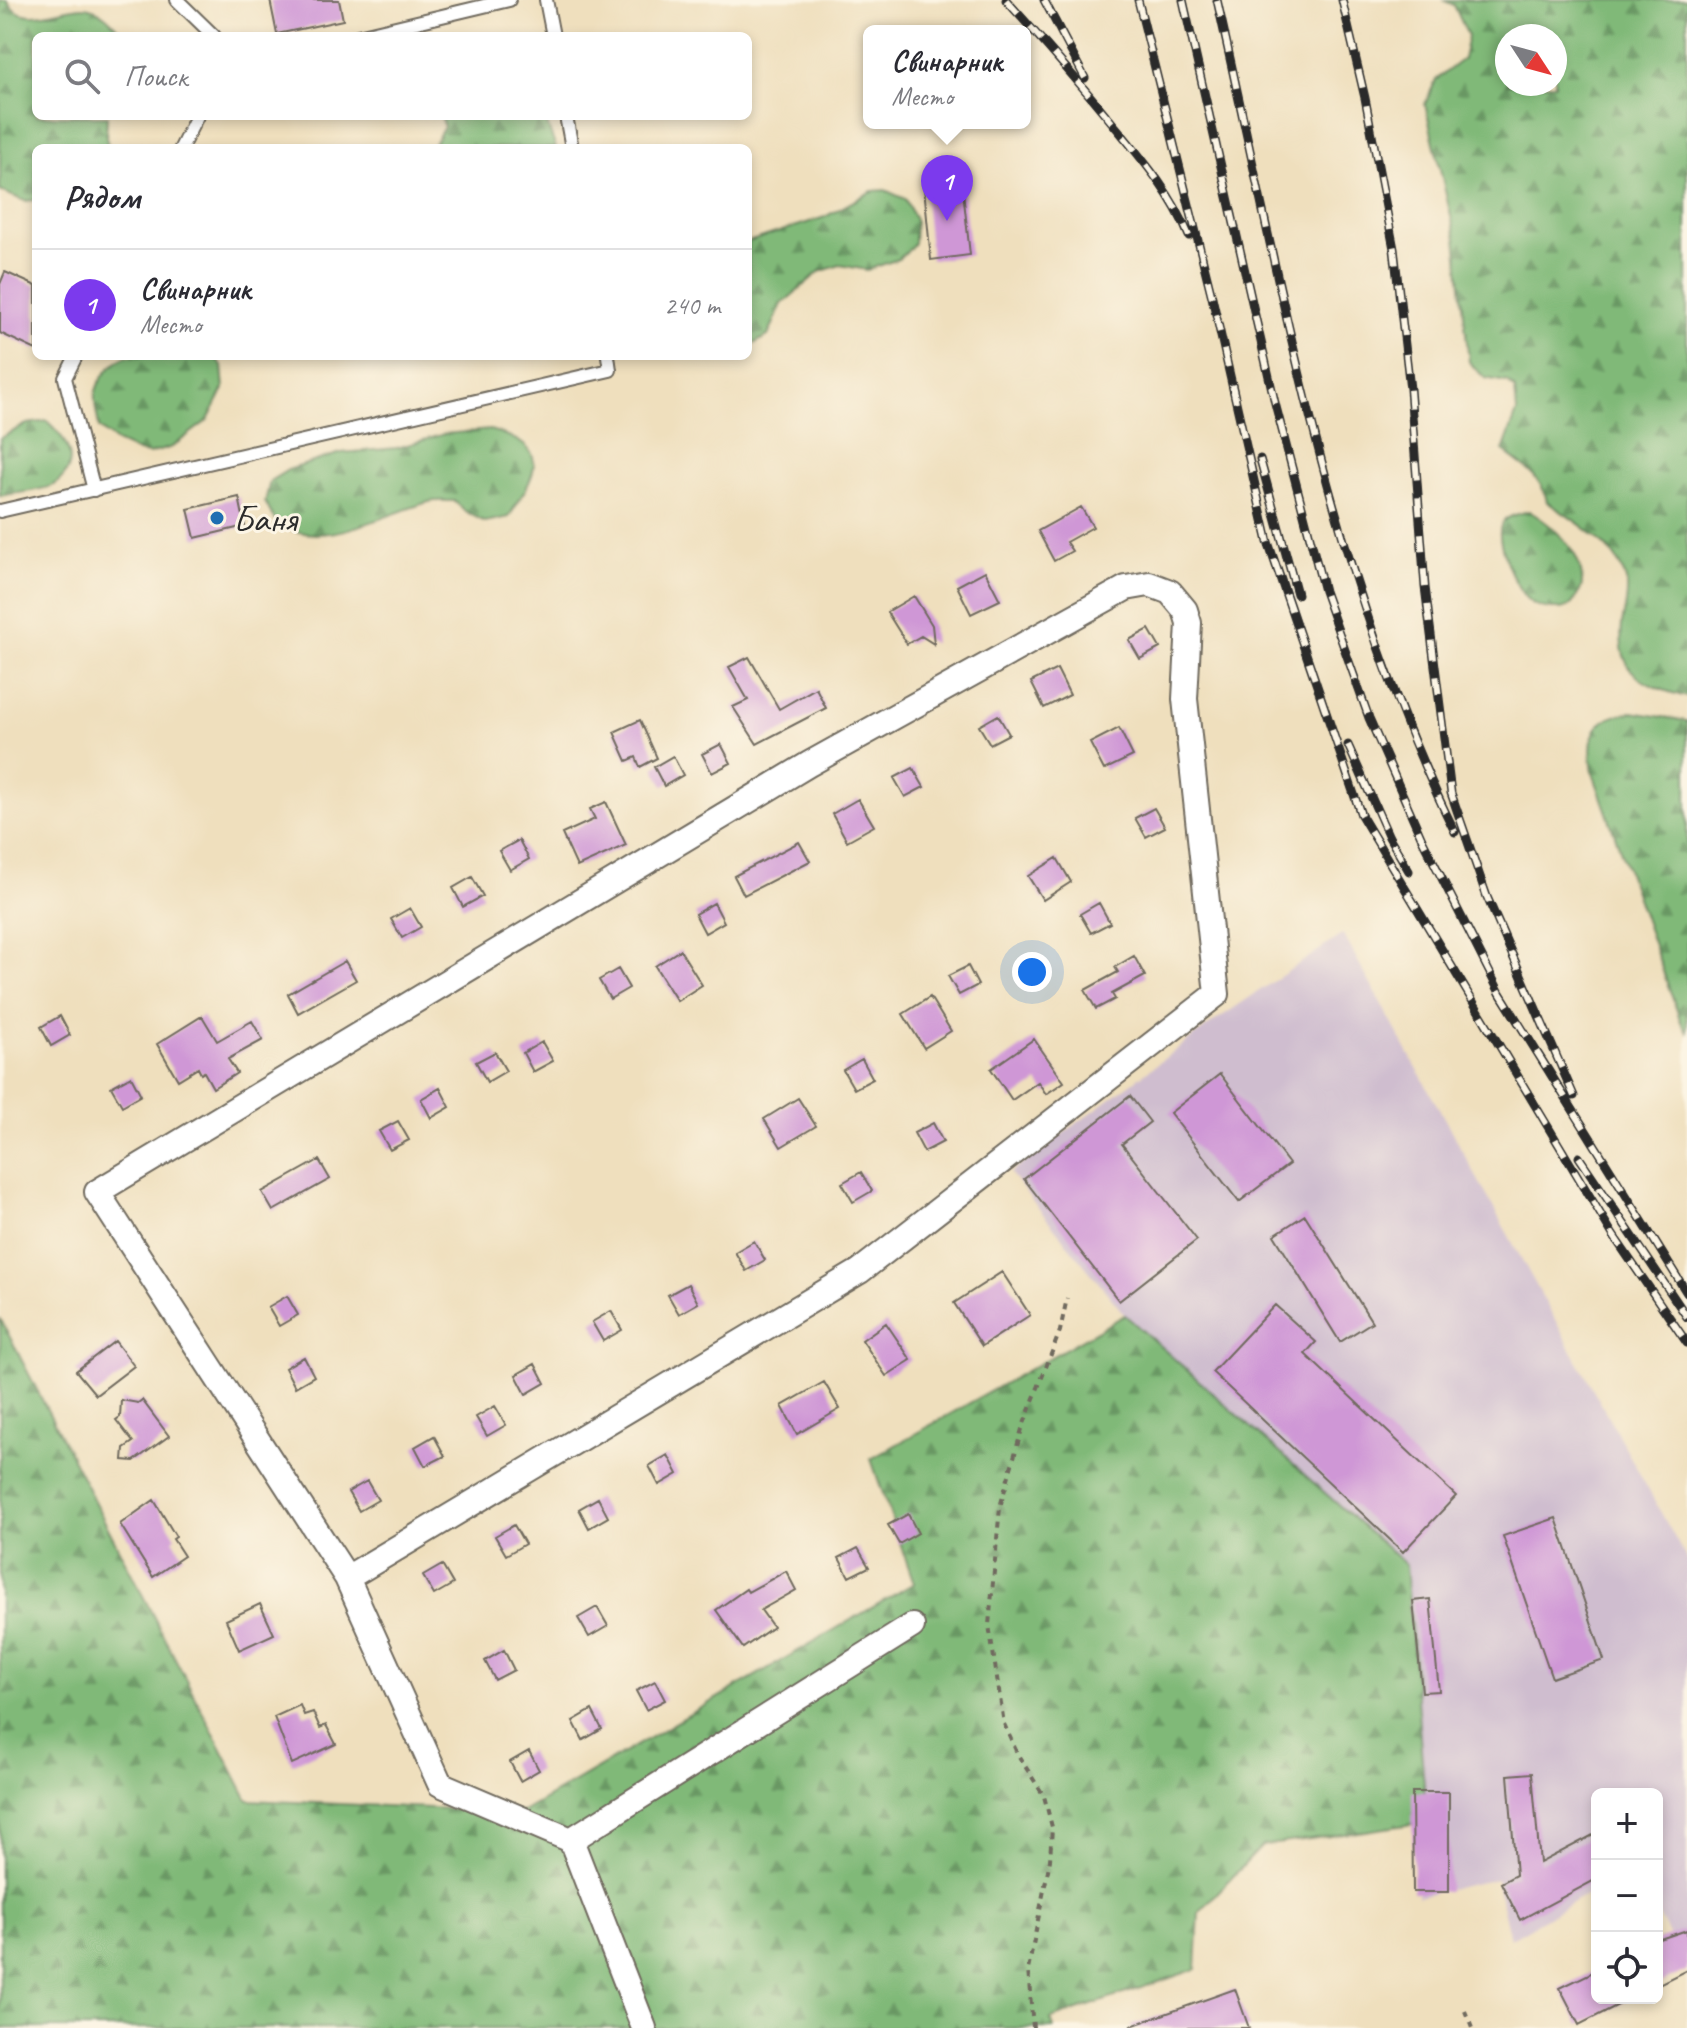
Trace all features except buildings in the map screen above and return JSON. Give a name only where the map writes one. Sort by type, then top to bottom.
[{"type":"street","points":[[347,1578],[860,1271],[1217,994],[1185,699],[1189,623],[1185,610],[1170,592],[1149,584],[1126,588],[823,756],[97,1192],[347,1578],[440,1784],[571,1840],[644,2028]]},
{"type":"street","points":[[571,1840],[912,1626]]},
{"type":"lane","points":[[177,0],[210,32]]},
{"type":"lane","points":[[375,32],[509,0]]},
{"type":"lane","points":[[546,0],[552,32]]},
{"type":"lane","points":[[183,144],[195,120]]},
{"type":"lane","points":[[567,120],[571,144]]},
{"type":"lane","points":[[74,360],[65,378],[94,490]]},
{"type":"lane","points":[[0,511],[610,370],[609,360]]},
{"type":"path","points":[[1033,2028],[1028,1970],[1050,1860],[1052,1827],[1044,1796],[1018,1755],[1004,1724],[989,1625],[1000,1507],[1022,1429],[1060,1331],[1067,1298]]},
{"type":"path","points":[[1465,2011],[1472,2028]]},
{"type":"shaded area","points":[[1343,934],[1687,1560],[1687,1969],[1663,1923],[1663,1788],[1591,1788],[1591,1892],[1510,1939],[1496,1879],[1418,1896],[1427,1822],[1406,1565],[1125,1315],[1010,1173],[1215,1021]]},
{"type":"green space","points":[[0,0],[7,0],[14,9],[32,15],[83,7],[95,10],[120,32],[32,32],[32,120],[107,120],[108,144],[32,144],[32,200],[25,201],[0,191]]},
{"type":"green space","points":[[1443,0],[1687,0],[1687,697],[1646,682],[1629,666],[1621,641],[1627,591],[1623,572],[1607,548],[1584,527],[1547,502],[1536,479],[1503,451],[1517,412],[1515,389],[1507,382],[1485,378],[1469,362],[1456,238],[1425,104],[1436,80],[1463,59],[1468,36],[1454,5]]},
{"type":"green space","points":[[442,120],[546,120],[554,144],[433,144],[444,127]]},
{"type":"green space","points":[[885,190],[905,199],[915,219],[914,243],[898,259],[867,270],[840,265],[819,272],[782,304],[768,336],[752,345],[752,241],[825,217],[872,191]]},
{"type":"green space","points":[[217,360],[222,366],[224,389],[208,420],[172,447],[149,454],[138,452],[116,442],[99,428],[95,396],[99,383],[116,362]]},
{"type":"green space","points":[[47,421],[69,451],[70,460],[63,476],[55,484],[44,488],[0,496],[0,438],[27,424]]},
{"type":"green space","points":[[490,430],[524,445],[532,454],[534,463],[527,487],[509,517],[485,522],[454,501],[435,501],[353,528],[313,534],[295,531],[278,523],[265,502],[270,481],[288,470],[341,453],[397,448],[444,434]]},
{"type":"green space","points":[[1529,511],[1557,532],[1578,561],[1582,586],[1567,607],[1545,608],[1529,601],[1521,592],[1505,558],[1501,525],[1508,518]]},
{"type":"green space","points":[[1632,712],[1687,721],[1687,1032],[1593,773],[1591,748],[1595,730],[1608,719]]},
{"type":"green space","points":[[1125,1315],[1406,1565],[1427,1822],[1262,1846],[1199,1912],[1196,1969],[1051,2019],[1054,2028],[0,2028],[0,1318],[248,1800],[523,1812],[914,1583],[871,1459]]},
{"type":"railway","points":[[1006,0],[1028,25]]},
{"type":"railway","points":[[1044,0],[1085,78]]},
{"type":"railway","points":[[1138,0],[1212,297],[1268,542],[1361,815],[1613,1235],[1687,1343]]},
{"type":"railway","points":[[1183,0],[1275,403],[1324,591],[1369,718],[1423,841],[1500,993],[1687,1293]]},
{"type":"railway","points":[[1217,0],[1287,317],[1340,529],[1373,633],[1411,734],[1455,832]]},
{"type":"railway","points":[[1342,0],[1365,98],[1394,249],[1410,389],[1425,587],[1451,793],[1487,897],[1574,1096]]},
{"type":"railway","points":[[1031,28],[1146,164],[1174,206],[1189,236]]},
{"type":"railway","points":[[1260,459],[1297,594]]},
{"type":"railway","points":[[1348,745],[1389,837],[1409,871]]},
{"type":"railway","points":[[1579,1157],[1687,1317]]},
{"type":"place","name":"Свинарник","points":[[947,221]]},
{"type":"place","name":"Баня","points":[[217,518]]}]
